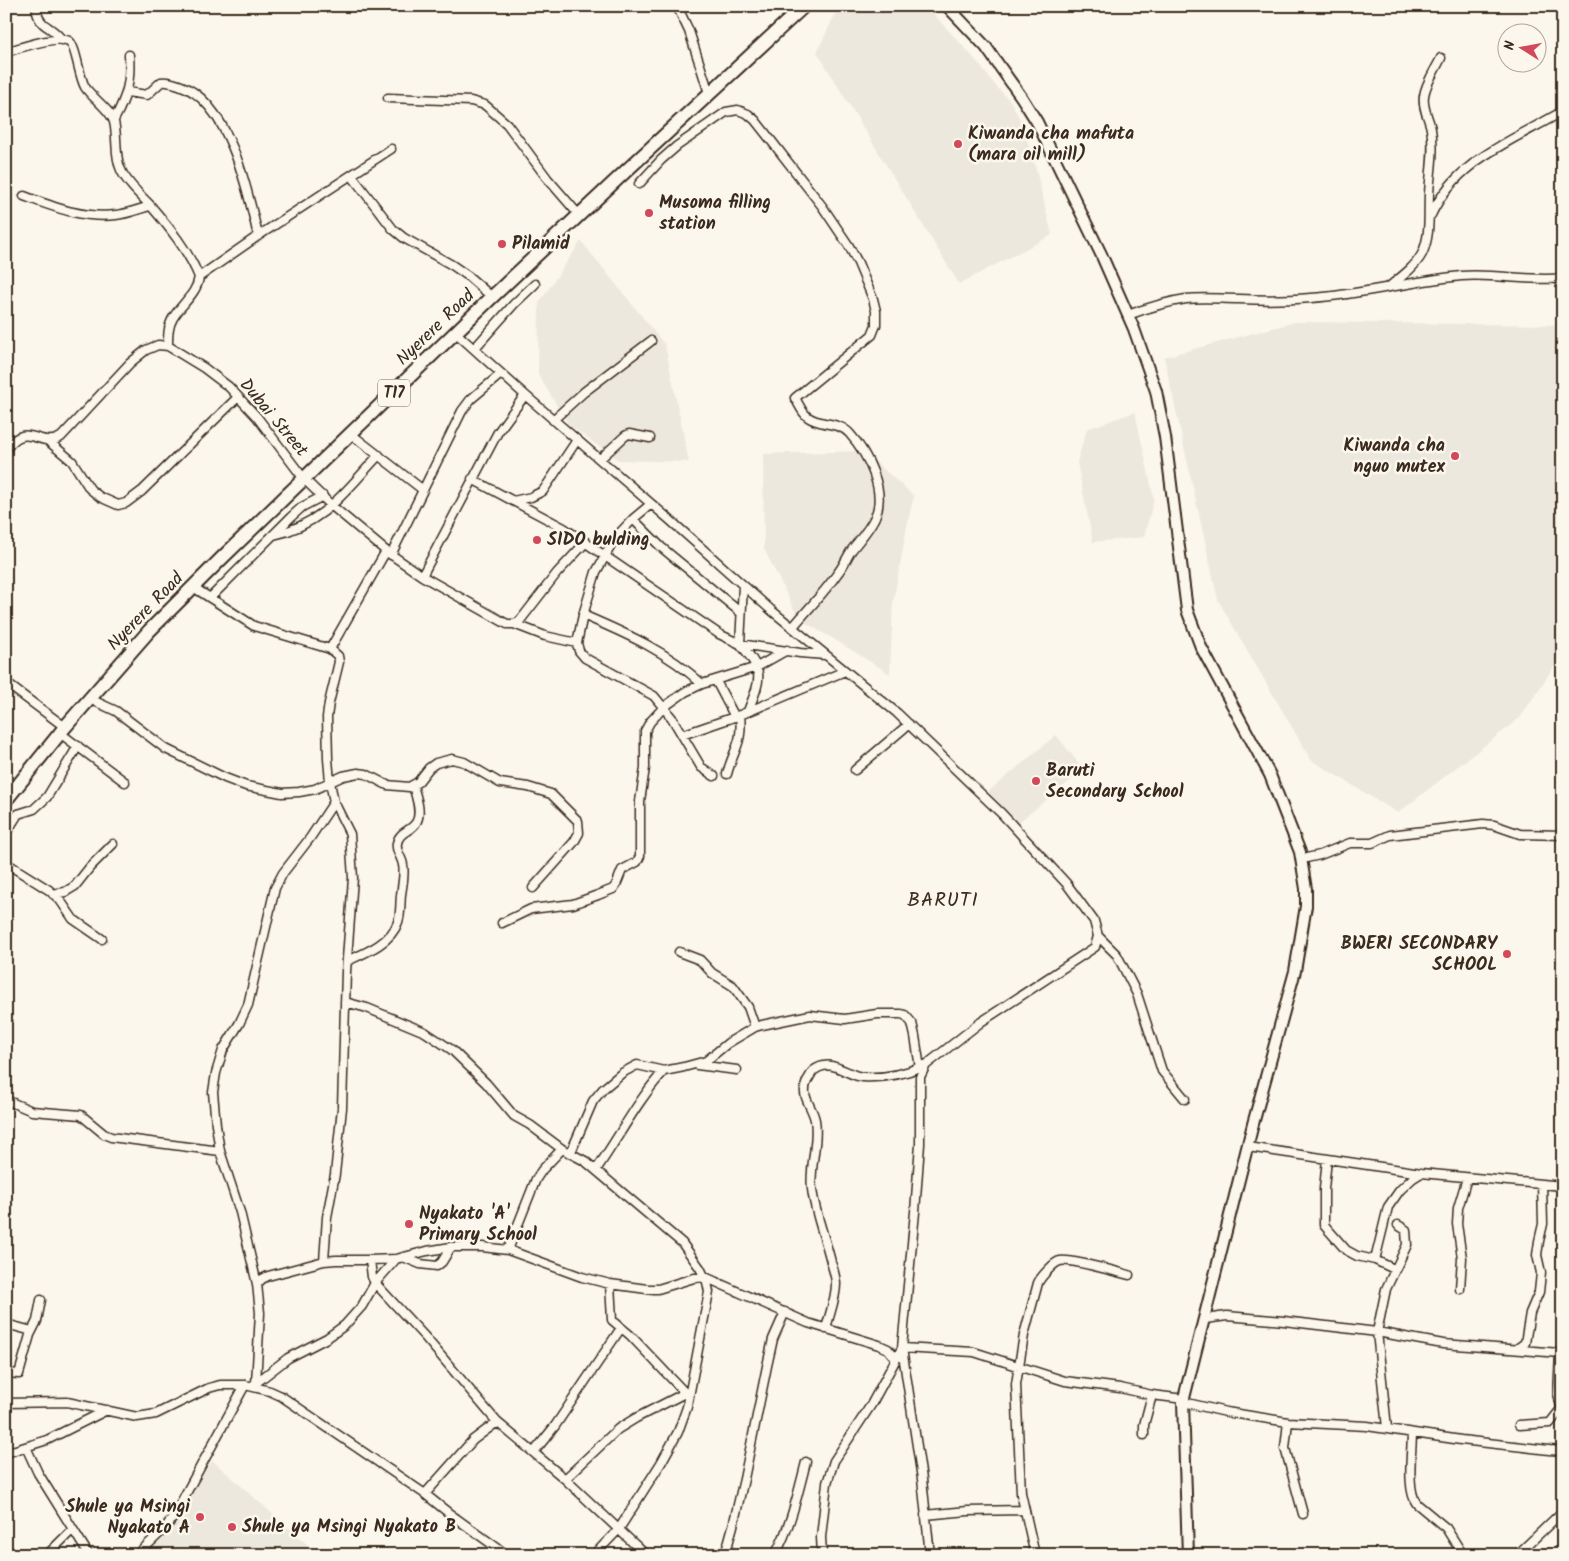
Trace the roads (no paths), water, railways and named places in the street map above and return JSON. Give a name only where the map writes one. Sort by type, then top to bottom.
[{"type":"main road","name":"Nyerere Road","points":[[6,800],[62,730],[149,631],[193,587],[455,332],[804,6]]},
{"type":"street","points":[[36,6],[38,19],[54,30],[62,40]]},
{"type":"street","points":[[677,6],[689,31],[709,93]]},
{"type":"street","points":[[947,6],[986,47],[1032,114],[1097,246],[1128,315],[1156,391],[1165,437],[1187,610],[1201,647],[1270,775],[1302,859],[1306,906],[1294,970],[1184,1400],[1188,1555]]},
{"type":"street","points":[[6,52],[27,46],[62,40],[68,41],[72,44],[79,73],[85,87],[114,120]]},
{"type":"street","points":[[129,55],[130,81],[114,120],[117,156],[121,170],[176,238],[199,277]]},
{"type":"street","points":[[1388,287],[1414,265],[1426,244],[1430,217],[1429,194],[1432,152],[1431,129],[1424,105],[1424,94],[1441,58]]},
{"type":"street","points":[[127,92],[147,95],[164,81],[185,87],[201,98],[222,124],[230,142],[248,191],[258,236]]},
{"type":"street","points":[[388,98],[472,101],[485,105],[507,124],[547,178],[579,215]]},
{"type":"street","points":[[639,184],[670,152],[720,116],[732,110],[748,114],[765,132],[836,225],[858,263],[873,299],[876,311],[876,325],[872,335],[796,398],[806,416],[810,419],[834,425],[848,432],[872,471],[879,492],[879,504],[876,516],[869,529],[850,552],[838,574],[793,627]]},
{"type":"street","points":[[1430,217],[1437,203],[1456,179],[1479,158],[1563,111]]},
{"type":"street","points":[[6,449],[15,438],[22,436],[54,441],[61,437],[130,363],[146,350],[158,344],[168,346],[170,324],[173,317],[196,288],[199,277],[391,149]]},
{"type":"street","points":[[352,176],[393,228],[404,238],[452,266],[492,297]]},
{"type":"street","points":[[24,196],[71,212],[91,216],[117,215],[150,206]]},
{"type":"street","points":[[1128,315],[1163,303],[1186,299],[1278,300],[1312,298],[1358,293],[1461,276],[1502,276],[1532,279],[1563,278]]},
{"type":"street","points":[[474,349],[514,304],[535,284]]},
{"type":"street","points":[[455,332],[743,585],[909,724],[983,795],[1066,883],[1094,921],[1098,936],[1117,956],[1131,980],[1162,1071],[1185,1099]]},
{"type":"street","points":[[553,420],[584,392],[651,341]]},
{"type":"street","name":"Dubai Street","points":[[168,346],[204,368],[238,397],[304,479],[332,506],[389,553],[422,576],[507,624],[514,624],[545,636],[577,643]]},
{"type":"street","points":[[330,649],[389,553],[462,412],[472,399],[501,374]]},
{"type":"street","points":[[422,576],[498,432],[525,395]]},
{"type":"street","points":[[47,440],[72,461],[94,494],[113,504],[126,503],[142,491],[238,397]]},
{"type":"street","points":[[351,434],[423,490]]},
{"type":"street","points":[[600,459],[629,434],[650,438]]},
{"type":"street","points":[[512,501],[531,497],[543,491],[577,440]]},
{"type":"street","points":[[273,535],[301,527],[332,506],[379,455]]},
{"type":"street","points":[[472,479],[540,514],[586,542],[690,616],[719,634],[740,644],[825,655]]},
{"type":"street","points":[[210,598],[302,507],[323,496]]},
{"type":"street","points":[[651,504],[616,537],[605,555],[596,572],[577,643],[579,651],[585,658],[654,696],[664,707],[701,767],[714,776]]},
{"type":"street","points":[[633,519],[661,547],[740,612]]},
{"type":"street","points":[[514,624],[524,616],[548,584],[586,542]]},
{"type":"street","points":[[743,585],[740,612],[740,644],[757,667],[759,679],[748,711]]},
{"type":"street","points":[[193,587],[254,626],[330,649],[338,656],[339,662],[327,717],[330,782],[334,802],[346,824],[352,841],[353,878],[345,1002],[342,1108],[324,1261]]},
{"type":"street","points":[[583,615],[616,629],[666,655],[686,669],[702,684]]},
{"type":"street","points":[[502,923],[532,909],[573,904],[613,889],[620,879],[622,870],[636,862],[640,854],[640,801],[645,768],[645,731],[650,722],[664,707],[685,692],[702,684],[757,667],[787,650]]},
{"type":"street","points":[[682,735],[738,716],[844,671]]},
{"type":"street","points":[[716,681],[729,707],[738,716],[741,734],[740,743],[727,774]]},
{"type":"street","points":[[6,683],[62,730],[78,746],[125,782]]},
{"type":"street","points":[[90,699],[116,711],[166,749],[246,786],[282,793],[299,792],[314,789],[342,776],[358,773],[366,774],[387,785],[413,786]]},
{"type":"street","points":[[855,770],[909,724]]},
{"type":"street","points":[[6,833],[18,814],[34,808],[47,797],[78,746]]},
{"type":"street","points":[[413,786],[436,763],[452,759],[464,762],[500,783],[547,792],[558,800],[578,821],[579,833],[574,842],[533,888]]},
{"type":"street","points":[[347,961],[370,951],[382,942],[391,934],[398,921],[404,867],[402,858],[396,848],[400,837],[415,825],[418,819],[417,800],[413,786]]},
{"type":"street","points":[[251,1385],[260,1313],[257,1284],[240,1212],[220,1151],[214,1106],[216,1073],[223,1050],[248,1005],[275,888],[334,802]]},
{"type":"street","points":[[1302,859],[1320,855],[1350,843],[1372,843],[1390,835],[1483,824],[1494,825],[1520,834],[1563,835]]},
{"type":"street","points":[[53,894],[66,892],[75,886],[90,867],[113,844]]},
{"type":"street","points":[[6,864],[53,894],[60,900],[73,919],[102,938]]},
{"type":"street","points":[[826,1329],[836,1284],[812,1192],[811,1175],[815,1120],[805,1096],[806,1085],[814,1071],[826,1066],[839,1067],[857,1076],[892,1076],[923,1066],[981,1022],[1095,947],[1098,936]]},
{"type":"street","points":[[679,952],[700,960],[712,973],[733,986],[748,1007],[755,1027]]},
{"type":"street","points":[[345,1002],[367,1008],[425,1032],[443,1043],[486,1083],[514,1116],[596,1170],[682,1243],[696,1260],[705,1278],[709,1292],[683,1421],[670,1448],[618,1529],[594,1555]]},
{"type":"street","points":[[571,1152],[593,1101],[622,1073],[637,1065],[664,1070],[695,1065],[706,1061],[728,1043],[755,1027],[810,1016],[845,1019],[877,1014],[906,1015],[912,1022],[923,1066],[920,1077],[920,1144],[902,1348],[922,1479],[930,1555]]},
{"type":"street","points":[[695,1065],[737,1070]]},
{"type":"street","points":[[596,1170],[631,1118],[644,1093],[664,1070]]},
{"type":"street","points":[[6,1100],[32,1111],[81,1115],[104,1134],[111,1137],[220,1151]]},
{"type":"street","points":[[1248,1147],[1421,1173],[1563,1186]]},
{"type":"street","points":[[508,1250],[536,1179],[562,1149]]},
{"type":"street","points":[[1328,1159],[1324,1189],[1324,1225],[1346,1250],[1357,1256],[1375,1260],[1394,1270]]},
{"type":"street","points":[[1375,1260],[1388,1207],[1405,1185],[1421,1173]]},
{"type":"street","points":[[1460,1289],[1462,1258],[1457,1224],[1458,1208],[1467,1178]]},
{"type":"street","points":[[1516,1349],[1525,1344],[1530,1313],[1539,1292],[1540,1273],[1537,1256],[1543,1224],[1542,1184]]},
{"type":"street","points":[[1387,1428],[1377,1332],[1386,1289],[1408,1243],[1406,1230],[1398,1224]]},
{"type":"street","points":[[257,1284],[262,1278],[324,1261],[400,1258],[451,1247],[482,1247],[508,1250],[582,1277],[610,1284],[658,1289],[694,1278],[705,1278],[808,1323],[878,1344],[888,1349],[896,1359]]},
{"type":"street","points":[[400,1258],[420,1264],[437,1266],[451,1247]]},
{"type":"street","points":[[136,1555],[166,1528],[251,1385],[288,1358],[327,1338],[345,1325],[362,1306],[375,1283],[400,1258]]},
{"type":"street","points":[[370,1260],[370,1269],[375,1283],[497,1422],[565,1479],[646,1555]]},
{"type":"street","points":[[1036,1555],[1020,1480],[1016,1384],[1029,1318],[1040,1280],[1061,1260],[1129,1275]]},
{"type":"street","points":[[610,1284],[612,1320],[630,1335],[687,1395]]},
{"type":"street","points":[[6,1373],[20,1374],[32,1331],[37,1321],[41,1300]]},
{"type":"street","points":[[724,1555],[740,1498],[769,1357],[785,1312]]},
{"type":"street","points":[[1205,1319],[1227,1316],[1284,1321],[1377,1332],[1424,1342],[1562,1352],[1558,1394],[1562,1412],[1550,1423],[1519,1425]]},
{"type":"street","points":[[6,1324],[32,1331]]},
{"type":"street","points":[[534,1452],[621,1328]]},
{"type":"street","points":[[822,1555],[821,1537],[827,1483],[834,1461],[872,1405],[902,1348]]},
{"type":"street","points":[[902,1348],[974,1352],[1065,1381],[1120,1388],[1184,1400],[1226,1412],[1288,1422],[1387,1428],[1412,1433],[1563,1451]]},
{"type":"street","points":[[6,1403],[67,1402],[137,1417],[156,1414],[209,1388],[220,1385],[251,1385],[281,1396],[426,1494],[450,1514],[507,1555]]},
{"type":"street","points":[[565,1479],[618,1429],[636,1418],[687,1395]]},
{"type":"street","points":[[1144,1436],[1144,1425],[1152,1395]]},
{"type":"street","points":[[6,1454],[47,1440],[107,1410]]},
{"type":"street","points":[[426,1494],[473,1440],[497,1422]]},
{"type":"street","points":[[1288,1422],[1285,1448],[1303,1514]]},
{"type":"street","points":[[1412,1433],[1411,1489],[1413,1500],[1446,1528],[1463,1555]]},
{"type":"street","points":[[26,1446],[38,1473],[89,1555]]},
{"type":"street","points":[[775,1555],[783,1541],[806,1462]]},
{"type":"street","points":[[926,1515],[968,1511],[1025,1510]]},
{"type":"street","points":[[1517,1555],[1563,1511]]},
{"type":"street","points":[[47,1555],[73,1529]]},
{"type":"place","name":"Kiwanda cha mafuta (mara oil mill)","points":[[958,144]]},
{"type":"place","name":"Musoma filling station","points":[[649,213]]},
{"type":"place","name":"Pilamid","points":[[502,244]]},
{"type":"place","name":"Kiwanda cha nguo mutex","points":[[1455,456]]},
{"type":"place","name":"SIDO bulding","points":[[537,540]]},
{"type":"place","name":"Baruti Secondary School","points":[[1036,781]]},
{"type":"place","name":"BWERI SECONDARY SCHOOL","points":[[1507,954]]},
{"type":"place","name":"Nyakato 'A' Primary School","points":[[409,1224]]},
{"type":"place","name":"Shule ya Msingi Nyakato A","points":[[200,1517]]},
{"type":"place","name":"Shule ya Msingi Nyakato B","points":[[232,1527]]},
{"type":"district","name":"BARUTI","points":[[943,901]]}]
